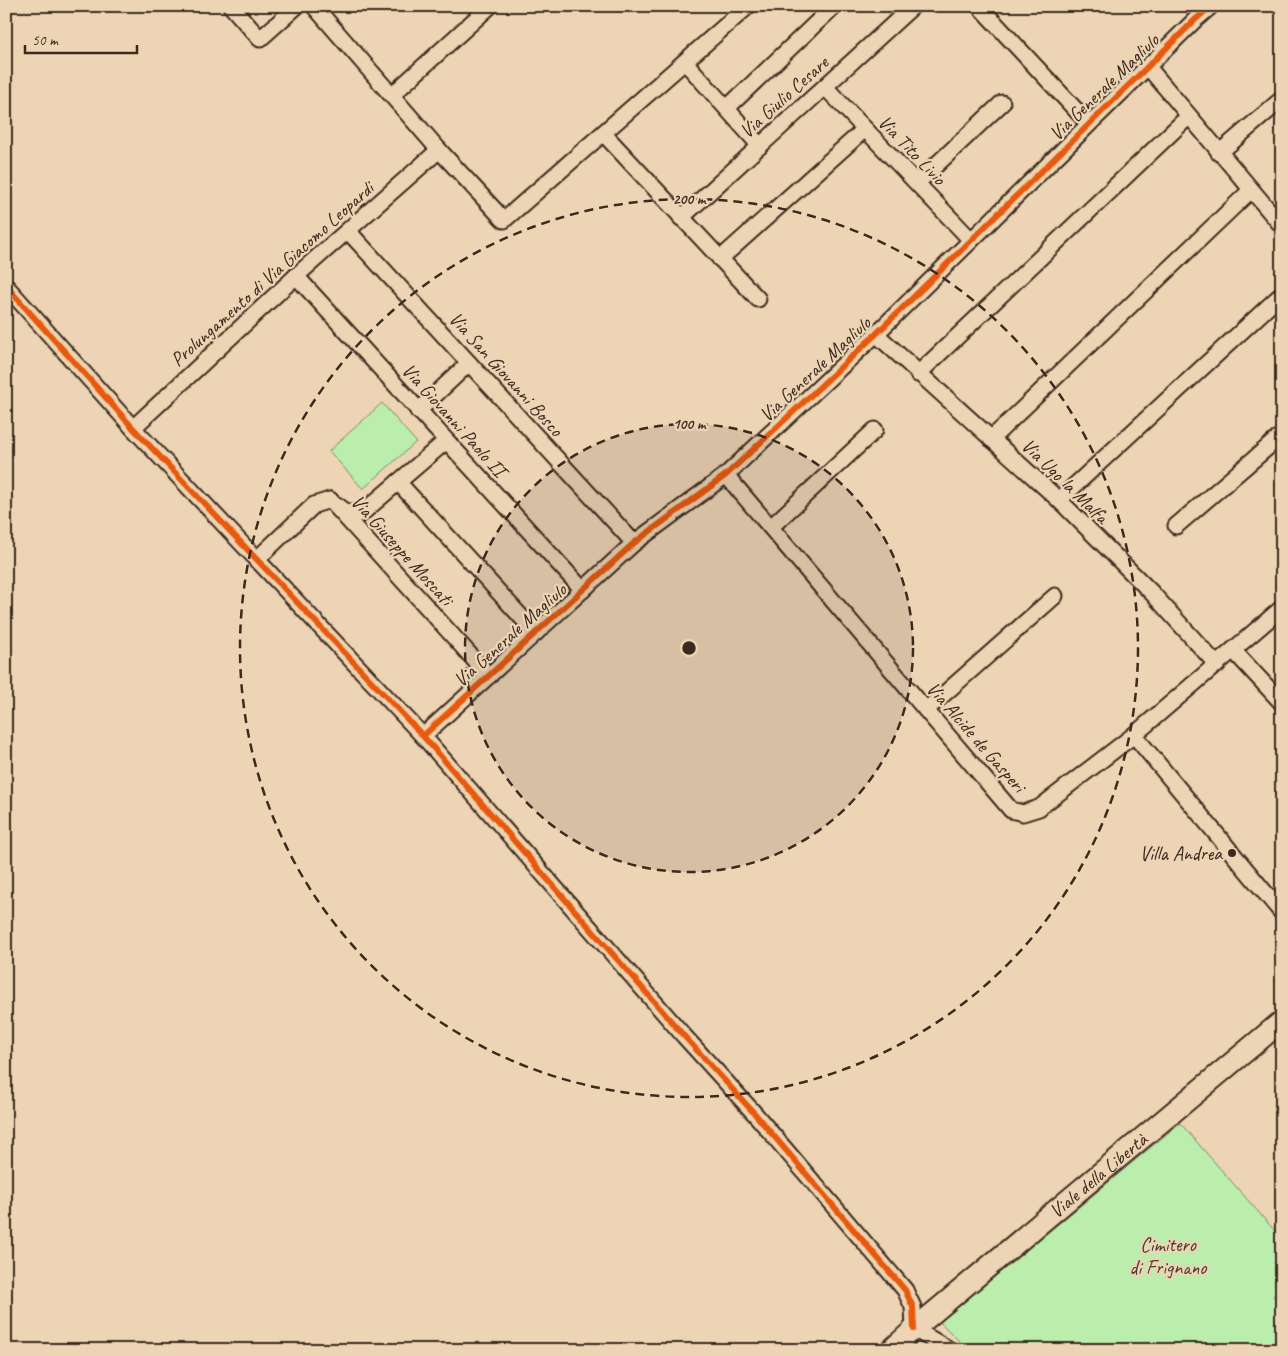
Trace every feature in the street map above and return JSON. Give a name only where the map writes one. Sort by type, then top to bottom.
[{"type":"street","points":[[231,6],[260,39],[298,6]]},
{"type":"street","points":[[314,6],[439,150],[504,220],[748,6]]},
{"type":"street","points":[[392,95],[490,6]]},
{"type":"street","points":[[727,108],[834,6]]},
{"type":"street","name":"Via Giulio Cesare","points":[[681,218],[913,6]]},
{"type":"street","points":[[978,6],[1089,124]]},
{"type":"street","name":"Via Generale Magliulo","points":[[423,736],[634,543],[726,475],[876,334],[1148,68],[1196,18],[1211,6]]},
{"type":"street","points":[[685,62],[760,146]]},
{"type":"street","points":[[1148,68],[1282,226]]},
{"type":"street","name":"Via Tito Livio","points":[[825,87],[971,240]]},
{"type":"street","points":[[1219,153],[1282,99]]},
{"type":"street","points":[[917,183],[1002,103]]},
{"type":"street","points":[[918,374],[1189,116]]},
{"type":"street","points":[[720,259],[864,129]]},
{"type":"street","points":[[604,134],[758,299]]},
{"type":"street","name":"Prolungamento di Via Giacomo Leopardi","points":[[133,428],[296,276],[439,150]]},
{"type":"street","points":[[991,439],[1251,190]]},
{"type":"street","name":"Via San Giovanni Bosco","points":[[348,231],[634,543]]},
{"type":"street","name":"Via Giovanni Paolo II","points":[[296,276],[583,590]]},
{"type":"street","points":[[6,286],[133,428],[423,736],[684,1036],[755,1114],[905,1290],[914,1307],[914,1329],[950,1350]]},
{"type":"street","points":[[1059,500],[1282,294]]},
{"type":"street","name":"Via Ugo la Malfa","points":[[876,334],[1059,500],[1152,593],[1217,665]]},
{"type":"street","points":[[418,411],[469,363]]},
{"type":"street","points":[[770,527],[876,430]]},
{"type":"street","points":[[1176,526],[1282,435]]},
{"type":"street","points":[[330,500],[345,511],[361,514],[446,441]]},
{"type":"street","name":"Via Alcide de Gasperi","points":[[726,475],[1011,810],[1023,813],[1039,808],[1134,735],[1282,608]]},
{"type":"street","points":[[398,482],[536,633]]},
{"type":"street","name":"Via Giuseppe Moscati","points":[[256,560],[314,504],[330,500],[489,676]]},
{"type":"street","points":[[926,710],[1055,596]]},
{"type":"street","points":[[1233,650],[1282,702]]},
{"type":"street","points":[[1134,735],[1282,913]]},
{"type":"street","name":"Viale della Libertà","points":[[891,1350],[1282,1021]]},
{"type":"green space","points":[[382,403],[416,442],[363,489],[329,451]]},
{"type":"green space","name":"Cimitero di Frignano","points":[[1180,1123],[1282,1239],[1282,1288],[1273,1296],[1282,1307],[1282,1350],[968,1350],[940,1322]]},
{"type":"cycle path","points":[[423,736],[634,543],[726,475],[876,334],[1211,6]]},
{"type":"cycle path","points":[[6,286],[133,428],[423,736],[684,1036],[755,1114],[905,1290],[913,1307],[914,1329]]},
{"type":"place","name":"Villa Andrea","points":[[1232,853]]}]
